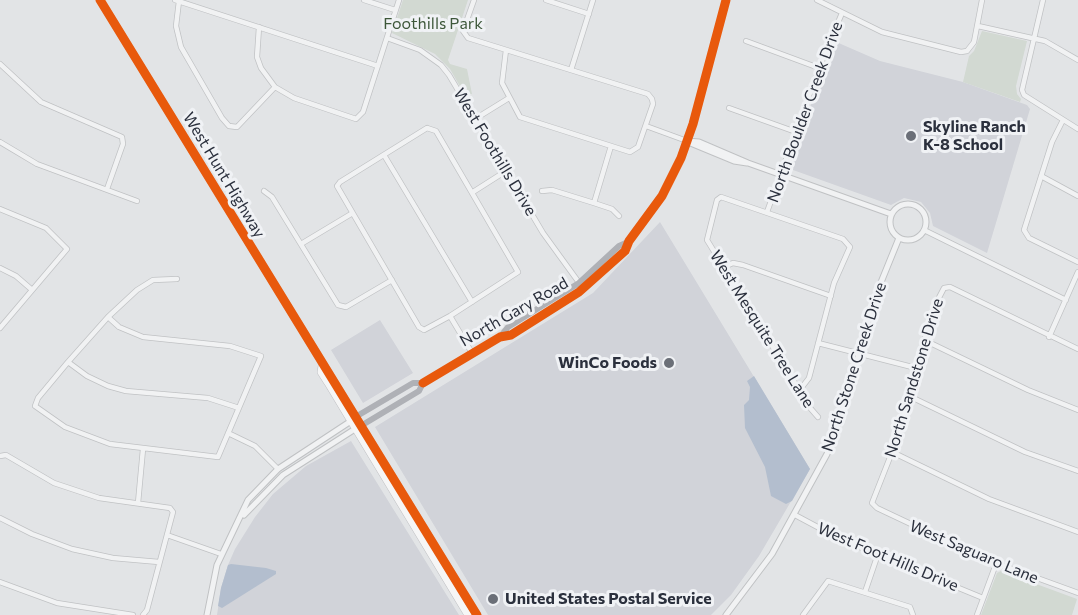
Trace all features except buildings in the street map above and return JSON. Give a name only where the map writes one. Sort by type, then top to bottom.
[{"type":"main road","name":"West Hunt Highway","points":[[100,0],[322,366],[321,372],[354,418],[468,615]]},
{"type":"main road","name":"North Gary Road","points":[[354,418],[408,386],[423,383],[500,337],[511,335],[583,289],[625,251],[668,186],[687,141],[726,0]]},
{"type":"main road","name":"North Gary Road","points":[[500,337],[508,327],[579,283],[620,246],[629,242]]},
{"type":"main road","name":"North Gary Road","points":[[359,427],[419,391],[423,383]]},
{"type":"main road","points":[[402,401],[408,391],[408,386]]},
{"type":"main road","name":"West Hunt Highway","points":[[359,427],[477,615]]},
{"type":"street","points":[[364,0],[395,10]]},
{"type":"street","points":[[259,27],[257,57],[261,68],[275,87],[284,95],[356,119],[359,117],[378,66],[399,0]]},
{"type":"street","points":[[474,0],[465,35],[648,94],[653,104],[635,151],[630,152],[520,117],[501,83],[506,50]]},
{"type":"street","points":[[546,0],[589,14]]},
{"type":"street","points":[[571,70],[593,0]]},
{"type":"street","points":[[817,0],[898,37],[967,51],[974,42],[982,0]]},
{"type":"street","points":[[1042,0],[1022,90],[1024,95],[1078,129]]},
{"type":"street","points":[[275,87],[233,128],[222,118],[181,47],[176,26],[177,1],[378,66]]},
{"type":"street","name":"North Boulder Creek Drive","points":[[767,212],[819,68],[842,13]]},
{"type":"street","points":[[978,26],[1034,38],[1058,47],[1078,60]]},
{"type":"street","name":"West Foothills Drive","points":[[387,38],[420,50],[441,65],[543,233],[583,289]]},
{"type":"street","points":[[746,41],[819,68]]},
{"type":"street","points":[[0,64],[41,102],[122,137],[123,144],[107,189]]},
{"type":"street","points":[[475,119],[509,98]]},
{"type":"street","points":[[729,108],[796,132]]},
{"type":"street","points":[[1063,120],[1052,142],[1024,230],[1025,234],[1078,262]]},
{"type":"street","points":[[646,126],[687,141],[697,141],[748,163],[891,214]]},
{"type":"street","points":[[427,128],[432,128],[473,192],[518,272],[424,330],[419,327],[351,214],[337,186],[384,155],[427,128]]},
{"type":"street","points":[[0,142],[37,164],[137,201]]},
{"type":"street","points":[[594,203],[611,146]]},
{"type":"street","points":[[384,155],[472,302]]},
{"type":"street","points":[[473,192],[506,171]]},
{"type":"street","points":[[1041,176],[1078,196]]},
{"type":"street","points":[[542,191],[552,190],[594,203],[612,209],[619,216]]},
{"type":"street","points":[[264,191],[272,197],[342,308],[392,280]]},
{"type":"street","name":"West Mesquite Tree Lane","points":[[767,212],[721,197],[717,200],[707,240],[818,417]]},
{"type":"street","points":[[899,206],[915,206],[923,214],[924,230],[910,240],[899,238],[890,225],[891,214],[899,206]]},
{"type":"street","points":[[0,208],[46,228],[67,249],[0,328]]},
{"type":"street","points":[[767,212],[848,242],[850,247],[831,296],[807,384],[800,391]]},
{"type":"street","points":[[301,244],[351,214]]},
{"type":"street","points":[[924,230],[1066,300]]},
{"type":"street","name":"North Stone Creek Drive","points":[[726,615],[763,568],[795,515],[831,443],[874,297],[899,238]]},
{"type":"street","points":[[724,267],[733,263],[747,266],[831,296]]},
{"type":"street","points":[[0,268],[16,276],[31,289]]},
{"type":"street","points":[[1078,272],[1049,338],[1078,349]]},
{"type":"street","points":[[108,317],[118,327],[143,337],[230,346],[261,356],[218,457],[110,444],[65,427],[35,406],[38,398],[108,317],[146,282],[177,279]]},
{"type":"street","name":"North Sandstone Drive","points":[[873,506],[872,498],[892,452],[924,340],[944,288],[947,287],[1049,338]]},
{"type":"street","points":[[450,316],[472,353]]},
{"type":"street","points":[[924,340],[1028,390],[1078,410]]},
{"type":"street","points":[[818,343],[916,368]]},
{"type":"street","points":[[68,362],[87,376],[126,391],[208,398],[239,408]]},
{"type":"street","points":[[909,396],[1015,447],[1078,471]]},
{"type":"street","name":"North Gary Road","points":[[207,615],[213,579],[221,554],[248,500],[278,469],[354,418]]},
{"type":"street","name":"North Gary Road","points":[[240,518],[283,475],[359,427]]},
{"type":"street","points":[[228,433],[255,446],[278,469]]},
{"type":"street","points":[[138,504],[143,449]]},
{"type":"street","points":[[892,452],[989,499],[1078,532]]},
{"type":"street","points":[[1,455],[35,474],[79,492],[99,498],[171,508],[173,512],[144,615]]},
{"type":"street","name":"West Saguaro Lane","points":[[873,506],[996,564],[1078,593]]},
{"type":"street","name":"West Foot Hills Drive","points":[[795,515],[840,539],[982,598]]},
{"type":"street","points":[[0,518],[32,534],[72,549],[113,558],[159,562]]},
{"type":"street","points":[[166,535],[188,540],[221,554]]},
{"type":"street","points":[[865,592],[878,554]]},
{"type":"street","points":[[977,615],[996,564]]},
{"type":"street","points":[[803,615],[828,581],[910,607],[913,613]]},
{"type":"street","points":[[0,582],[57,603],[133,615]]},
{"type":"shaded area","name":"Skyline Ranch K-8 School","points":[[834,41],[880,61],[963,82],[1027,105],[1030,109],[987,253],[933,226],[930,213],[921,202],[904,198],[891,205],[793,170],[790,163]]},
{"type":"shaded area","points":[[660,222],[810,469],[759,556],[731,595],[711,615],[488,615],[375,427],[593,293]]},
{"type":"shaded area","points":[[380,320],[413,373],[363,403],[331,350]]},
{"type":"shaded area","points":[[351,441],[459,615],[217,615],[221,588],[228,565],[255,517],[273,494],[306,466]]},
{"type":"green space","name":"Foothills Park","points":[[403,0],[468,0],[448,60],[450,64],[467,69],[472,94],[465,95],[450,69],[435,54],[392,33]]},
{"type":"green space","points":[[982,31],[1027,41],[1016,86],[1020,102],[963,82],[969,56],[974,51]]},
{"type":"green space","points":[[1001,571],[1077,599],[1072,615],[981,615],[997,573]]},
{"type":"water","points":[[754,376],[810,469],[792,501],[786,504],[771,496],[765,467],[745,428],[744,405],[749,400],[750,387],[747,381]]},
{"type":"water","points":[[228,565],[266,568],[276,571],[276,574],[222,608],[218,606],[221,588]]},
{"type":"cycle path","points":[[100,0],[477,615]]},
{"type":"cycle path","points":[[423,383],[500,337],[511,335],[579,292],[625,251],[629,241],[662,196],[681,158],[693,124],[726,0]]},
{"type":"place","name":"Skyline Ranch K-8 School","points":[[911,136]]},
{"type":"place","name":"WinCo Foods","points":[[669,363]]},
{"type":"place","name":"United States Postal Service","points":[[493,599]]}]
